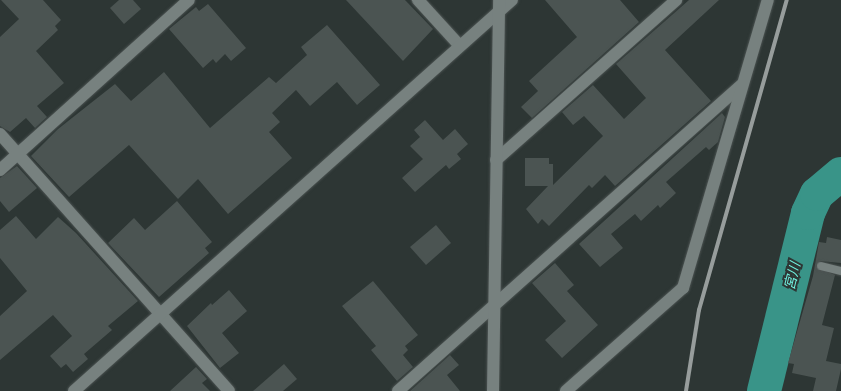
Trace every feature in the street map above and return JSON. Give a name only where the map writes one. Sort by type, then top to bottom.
[{"type":"street","points":[[0,170],[189,0]]},
{"type":"street","points":[[418,0],[460,46]]},
{"type":"street","points":[[74,391],[460,46],[499,6],[512,0]]},
{"type":"street","points":[[496,160],[676,0]]},
{"type":"street","points":[[566,391],[683,288],[741,85],[768,0]]},
{"type":"street","points":[[493,391],[499,6]]},
{"type":"street","points":[[398,391],[494,303],[741,85]]},
{"type":"street","points":[[0,134],[229,391]]},
{"type":"lane","points":[[821,266],[841,270]]},
{"type":"building","points":[[1,0],[43,0],[61,20],[55,26],[58,30],[36,51],[64,83],[37,106],[47,117],[35,128],[26,118],[10,132],[0,126],[0,37],[19,19]]},
{"type":"building","points":[[119,0],[133,0],[141,9],[124,24],[110,8]]},
{"type":"building","points":[[346,0],[405,0],[433,29],[403,61]]},
{"type":"building","points":[[545,0],[620,0],[639,22],[532,118],[521,107],[538,91],[529,81],[577,37]]},
{"type":"building","points":[[689,0],[719,0],[665,50],[711,101],[615,186],[605,175],[592,188],[589,185],[549,226],[542,219],[538,224],[526,209],[548,186],[525,186],[525,158],[549,158],[549,164],[553,164],[553,185],[603,136],[584,116],[573,125],[562,112],[593,85],[624,119],[646,98],[616,64]]},
{"type":"building","points":[[208,4],[246,48],[231,61],[225,54],[216,63],[213,59],[203,68],[169,29],[196,7],[199,11]]},
{"type":"building","points":[[327,25],[380,85],[357,105],[337,82],[310,106],[296,90],[272,113],[280,122],[269,132],[292,158],[228,214],[198,179],[178,199],[129,145],[69,197],[31,156],[58,129],[115,84],[131,101],[164,72],[210,128],[269,77],[276,83],[307,55],[301,47]]},
{"type":"building","points":[[722,113],[725,117],[718,142],[709,150],[706,147],[666,182],[676,193],[660,208],[658,205],[641,221],[635,214],[611,234],[623,248],[600,267],[579,244]]},
{"type":"building","points":[[425,120],[443,140],[455,129],[468,144],[457,154],[461,159],[449,169],[446,165],[415,192],[402,178],[423,159],[410,146],[420,137],[414,130]]},
{"type":"building","points":[[17,166],[37,188],[9,212],[0,201],[0,178]]},
{"type":"building","points":[[177,201],[212,242],[205,248],[209,253],[159,297],[108,243],[134,218],[145,230]]},
{"type":"building","points":[[16,216],[36,239],[58,217],[76,233],[138,301],[108,326],[112,330],[84,354],[88,359],[73,372],[66,364],[61,368],[50,356],[72,336],[53,315],[0,360],[0,316],[27,291],[0,258],[0,230]]},
{"type":"building","points":[[436,225],[451,243],[426,265],[410,247]]},
{"type":"building","points":[[827,237],[841,240],[841,263],[820,261],[816,267],[835,275],[822,325],[834,328],[826,361],[841,364],[841,369],[836,391],[813,391],[816,378],[792,373],[794,364],[788,363],[813,276],[819,242],[826,243]]},
{"type":"building","points":[[555,263],[574,285],[567,291],[598,325],[562,358],[545,340],[566,321],[532,283]]},
{"type":"building","points":[[373,281],[418,335],[405,346],[408,350],[403,355],[413,367],[397,381],[371,350],[376,346],[342,306]]},
{"type":"building","points":[[229,290],[247,311],[222,333],[239,353],[220,368],[187,326],[211,303],[212,305]]},
{"type":"building","points":[[450,355],[459,365],[447,375],[460,391],[410,391]]},
{"type":"building","points":[[284,364],[297,379],[283,391],[253,391]]},
{"type":"building","points":[[196,367],[207,379],[202,383],[210,391],[170,391]]},
{"type":"waterway","name":"宮川","points":[[764,391],[808,213],[817,194],[841,174]]},
{"type":"railway","points":[[686,391],[699,310],[787,0]]}]
